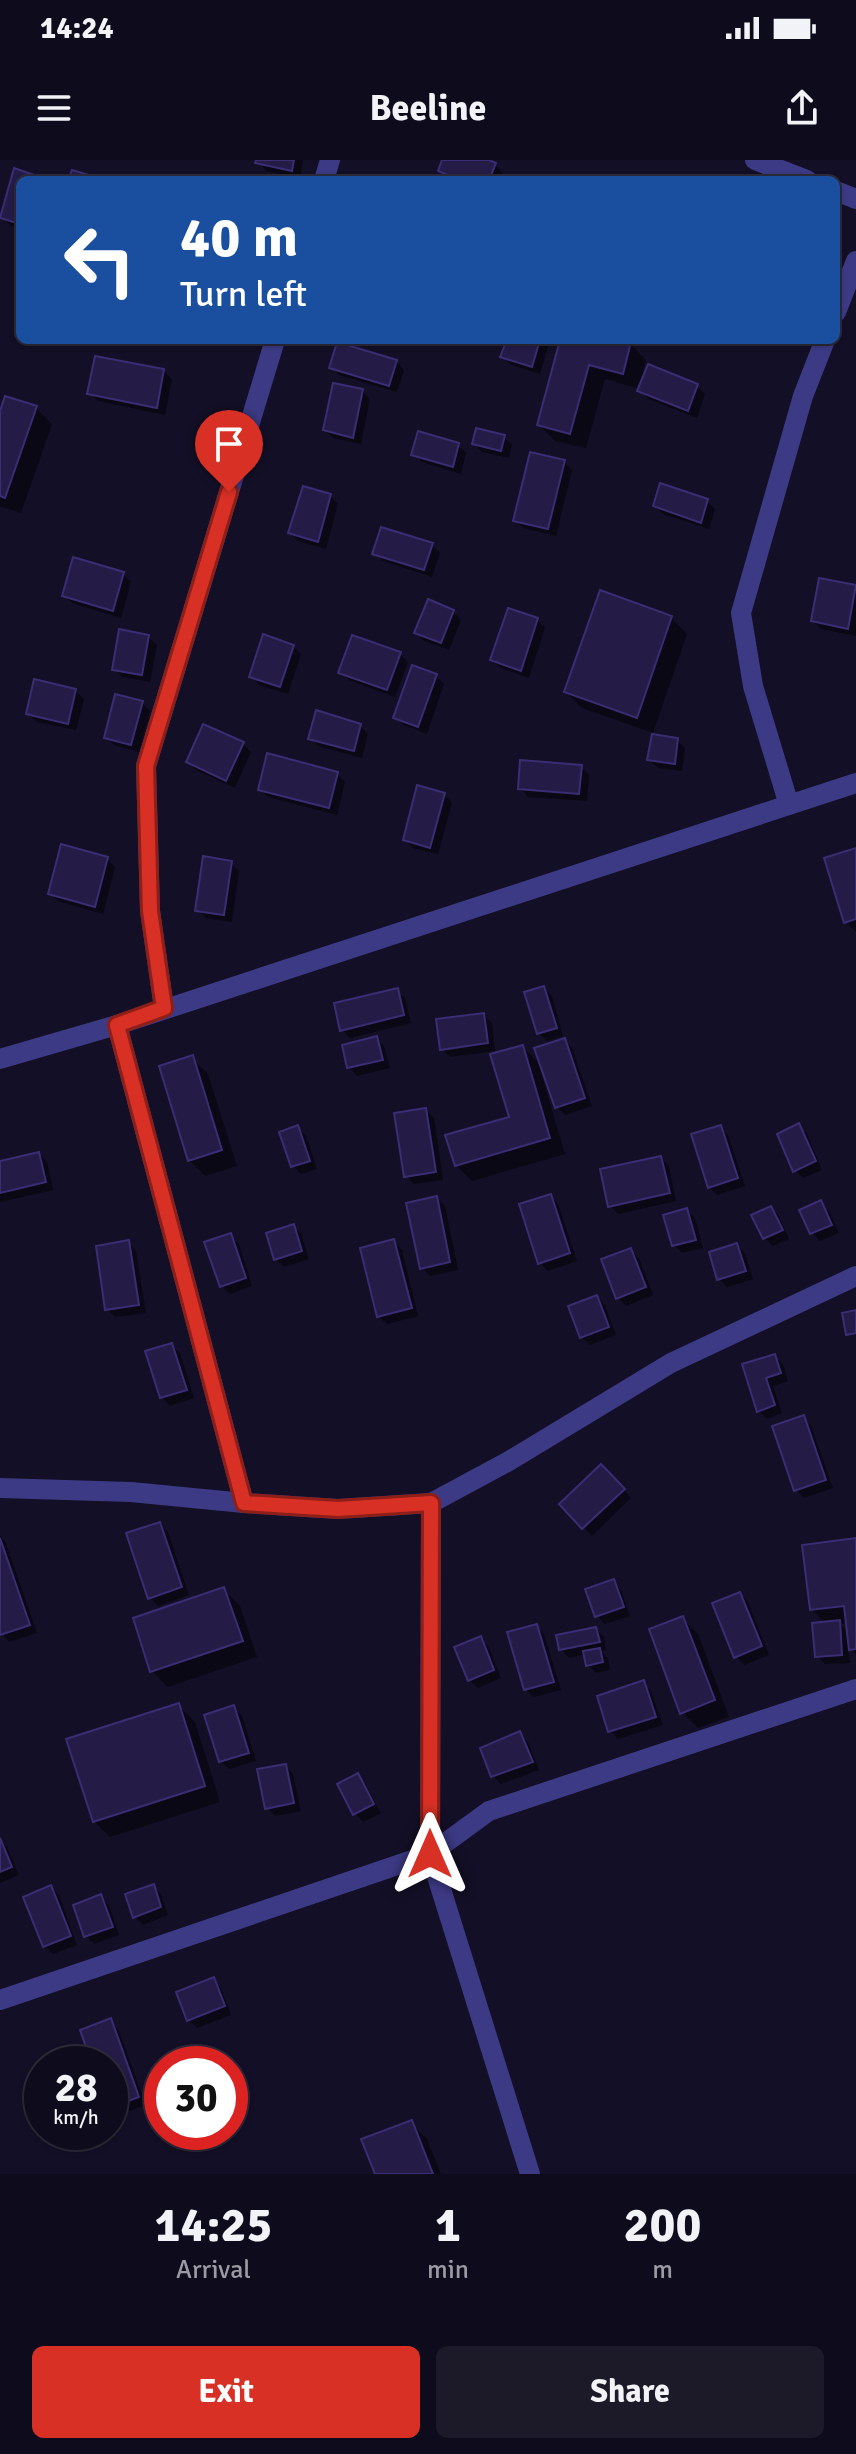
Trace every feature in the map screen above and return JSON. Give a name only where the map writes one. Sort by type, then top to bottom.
[{"type":"street","points":[[755,160],[797,176]]},
{"type":"street","points":[[840,302],[856,261]]},
{"type":"street","points":[[164,1008],[150,911],[146,766],[274,344]]},
{"type":"street","points":[[789,805],[753,686],[741,613],[803,396],[823,344]]},
{"type":"street","points":[[0,1059],[117,1025],[856,783]]},
{"type":"street","points":[[117,1025],[244,1503]]},
{"type":"street","points":[[0,1488],[131,1492],[338,1509],[431,1503],[509,1461],[671,1363],[856,1276]]},
{"type":"street","points":[[431,1503],[430,1854],[530,2174]]},
{"type":"street","points":[[0,2000],[430,1854],[489,1811],[856,1689]]},
{"type":"building","points":[[256,160],[294,160],[292,171],[255,163]]},
{"type":"building","points":[[442,160],[489,160],[496,163],[491,176],[450,176],[438,171]]},
{"type":"building","points":[[14,168],[37,176],[16,176],[16,223],[0,218]]},
{"type":"building","points":[[72,170],[92,176],[70,176]]},
{"type":"building","points":[[336,344],[397,360],[389,386],[329,368]]},
{"type":"building","points":[[505,344],[539,344],[532,367],[500,357]]},
{"type":"building","points":[[559,344],[630,344],[623,374],[589,365],[570,434],[537,425]]},
{"type":"building","points":[[95,356],[164,369],[157,408],[87,394]]},
{"type":"building","points":[[648,364],[698,384],[688,411],[637,391]]},
{"type":"building","points":[[333,383],[363,389],[353,438],[323,430]]},
{"type":"building","points":[[5,396],[37,406],[5,498],[0,496],[0,411]]},
{"type":"building","points":[[476,428],[505,435],[501,451],[472,444]]},
{"type":"building","points":[[418,431],[459,443],[453,467],[411,455]]},
{"type":"building","points":[[530,452],[565,460],[548,529],[513,521]]},
{"type":"building","points":[[660,483],[708,499],[701,523],[653,506]]},
{"type":"building","points":[[303,486],[331,494],[318,542],[288,533]]},
{"type":"building","points":[[381,527],[433,543],[424,570],[372,554]]},
{"type":"building","points":[[73,557],[124,572],[113,611],[62,596]]},
{"type":"building","points":[[819,578],[856,585],[848,629],[811,621]]},
{"type":"building","points":[[600,590],[672,616],[637,718],[564,692]]},
{"type":"building","points":[[428,599],[454,610],[441,643],[414,633]]},
{"type":"building","points":[[508,608],[538,618],[521,671],[490,660]]},
{"type":"building","points":[[119,629],[149,635],[142,675],[112,670]]},
{"type":"building","points":[[263,634],[294,645],[280,687],[249,677]]},
{"type":"building","points":[[352,635],[401,652],[387,690],[338,673]]},
{"type":"building","points":[[412,665],[437,674],[418,727],[393,718]]},
{"type":"building","points":[[34,679],[76,689],[68,724],[26,714]]},
{"type":"building","points":[[115,694],[143,701],[131,745],[104,738]]},
{"type":"building","points":[[316,710],[361,724],[354,751],[308,739]]},
{"type":"building","points":[[203,724],[244,742],[226,781],[186,762]]},
{"type":"building","points":[[652,734],[678,738],[675,764],[647,760]]},
{"type":"building","points":[[267,753],[338,772],[329,808],[258,790]]},
{"type":"building","points":[[520,760],[582,765],[579,794],[518,789]]},
{"type":"building","points":[[417,785],[445,793],[430,848],[403,840]]},
{"type":"building","points":[[61,844],[108,857],[95,907],[48,894]]},
{"type":"building","points":[[856,848],[856,919],[844,923],[824,858]]},
{"type":"building","points":[[203,856],[232,861],[224,915],[195,911]]},
{"type":"building","points":[[544,986],[557,1028],[537,1034],[524,992]]},
{"type":"building","points":[[398,988],[404,1015],[340,1031],[334,1003]]},
{"type":"building","points":[[484,1013],[488,1043],[440,1050],[436,1019]]},
{"type":"building","points":[[377,1036],[383,1060],[347,1068],[342,1045]]},
{"type":"building","points":[[565,1038],[585,1098],[555,1108],[534,1048]]},
{"type":"building","points":[[523,1045],[550,1138],[455,1166],[445,1135],[509,1117],[490,1054]]},
{"type":"building","points":[[193,1055],[222,1150],[188,1161],[159,1066]]},
{"type":"building","points":[[426,1108],[436,1172],[404,1177],[394,1113]]},
{"type":"building","points":[[799,1123],[816,1161],[793,1172],[777,1134]]},
{"type":"building","points":[[298,1125],[310,1161],[291,1167],[279,1132]]},
{"type":"building","points":[[721,1125],[738,1178],[708,1188],[691,1134]]},
{"type":"building","points":[[39,1152],[46,1182],[0,1193],[0,1161]]},
{"type":"building","points":[[661,1156],[670,1193],[608,1207],[600,1169]]},
{"type":"building","points":[[551,1194],[570,1253],[538,1264],[519,1204]]},
{"type":"building","points":[[437,1196],[450,1262],[420,1269],[406,1203]]},
{"type":"building","points":[[821,1200],[832,1225],[810,1234],[799,1210]]},
{"type":"building","points":[[771,1206],[783,1230],[763,1239],[751,1215]]},
{"type":"building","points":[[687,1208],[696,1240],[672,1246],[663,1215]]},
{"type":"building","points":[[294,1224],[302,1251],[274,1260],[266,1233]]},
{"type":"building","points":[[231,1233],[246,1278],[220,1287],[204,1242]]},
{"type":"building","points":[[394,1239],[412,1308],[377,1317],[360,1248]]},
{"type":"building","points":[[129,1240],[139,1305],[105,1310],[96,1246]]},
{"type":"building","points":[[737,1243],[746,1271],[717,1280],[709,1252]]},
{"type":"building","points":[[631,1248],[646,1287],[616,1299],[601,1259]]},
{"type":"building","points":[[597,1295],[609,1327],[580,1338],[568,1306]]},
{"type":"building","points":[[856,1310],[856,1333],[846,1335],[842,1313]]},
{"type":"building","points":[[172,1343],[187,1390],[160,1398],[145,1351]]},
{"type":"building","points":[[775,1354],[781,1373],[766,1378],[775,1405],[757,1412],[742,1364]]},
{"type":"building","points":[[804,1415],[826,1480],[794,1491],[772,1426]]},
{"type":"building","points":[[601,1464],[625,1489],[582,1529],[559,1504]]},
{"type":"building","points":[[160,1522],[182,1587],[148,1599],[126,1533]]},
{"type":"building","points":[[0,1538],[30,1625],[0,1635]]},
{"type":"building","points":[[856,1538],[856,1649],[849,1650],[844,1606],[810,1610],[802,1545]]},
{"type":"building","points":[[614,1579],[624,1607],[595,1617],[585,1589]]},
{"type":"building","points":[[224,1587],[243,1641],[150,1672],[133,1618]]},
{"type":"building","points":[[740,1592],[762,1646],[734,1658],[712,1603]]},
{"type":"building","points":[[683,1616],[715,1700],[680,1714],[649,1629]]},
{"type":"building","points":[[840,1620],[842,1655],[815,1657],[812,1623]]},
{"type":"building","points":[[537,1624],[554,1682],[524,1690],[507,1632]]},
{"type":"building","points":[[596,1627],[600,1642],[559,1650],[556,1635]]},
{"type":"building","points":[[481,1636],[494,1670],[468,1681],[454,1647]]},
{"type":"building","points":[[600,1648],[603,1662],[586,1666],[583,1651]]},
{"type":"building","points":[[644,1680],[656,1717],[608,1732],[597,1696]]},
{"type":"building","points":[[179,1703],[205,1786],[93,1822],[66,1739]]},
{"type":"building","points":[[234,1705],[249,1753],[219,1762],[204,1715]]},
{"type":"building","points":[[520,1731],[533,1762],[491,1777],[480,1748]]},
{"type":"building","points":[[286,1764],[294,1803],[265,1809],[257,1769]]},
{"type":"building","points":[[358,1773],[374,1804],[353,1815],[337,1784]]},
{"type":"building","points":[[0,1838],[12,1867],[0,1872]]},
{"type":"building","points":[[154,1884],[161,1907],[133,1918],[125,1894]]},
{"type":"building","points":[[51,1885],[71,1936],[43,1947],[23,1897]]},
{"type":"building","points":[[101,1894],[113,1927],[84,1937],[73,1905]]},
{"type":"building","points":[[214,1977],[225,2006],[187,2021],[176,1992]]},
{"type":"building","points":[[111,2018],[121,2046],[86,2046],[80,2030]]},
{"type":"building","points":[[128,2066],[139,2097],[128,2101]]},
{"type":"building","points":[[412,2120],[433,2174],[375,2174],[361,2139]]},
{"type":"route","points":[[229,492],[146,766],[150,911],[164,1008],[117,1025],[244,1503],[338,1509],[431,1503],[430,1854]]}]
